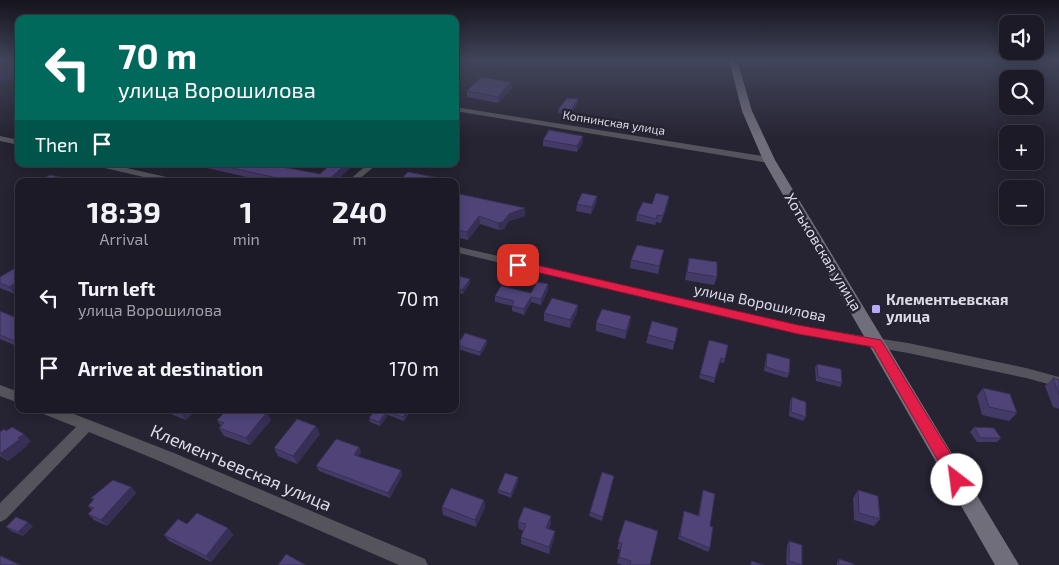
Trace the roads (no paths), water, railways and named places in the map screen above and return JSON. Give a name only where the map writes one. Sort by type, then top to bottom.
[{"type":"main road","name":"Хотьковская улица","points":[[740,86],[747,111],[768,160],[1008,565]]},
{"type":"street","name":"Копнинская улица","points":[[459,110],[768,160]]},
{"type":"street","points":[[0,138],[15,142]]},
{"type":"street","points":[[113,167],[159,178]]},
{"type":"street","points":[[356,178],[369,167]]},
{"type":"street","name":"улица Ворошилова","points":[[459,250],[798,330],[990,365],[1059,382]]},
{"type":"street","points":[[0,390],[15,396]]},
{"type":"street","name":"Клементьевская улица","points":[[56,413],[169,458],[419,565]]},
{"type":"street","points":[[0,514],[87,425]]},
{"type":"place","name":"Клементьевская улица","points":[[876,309]]}]
